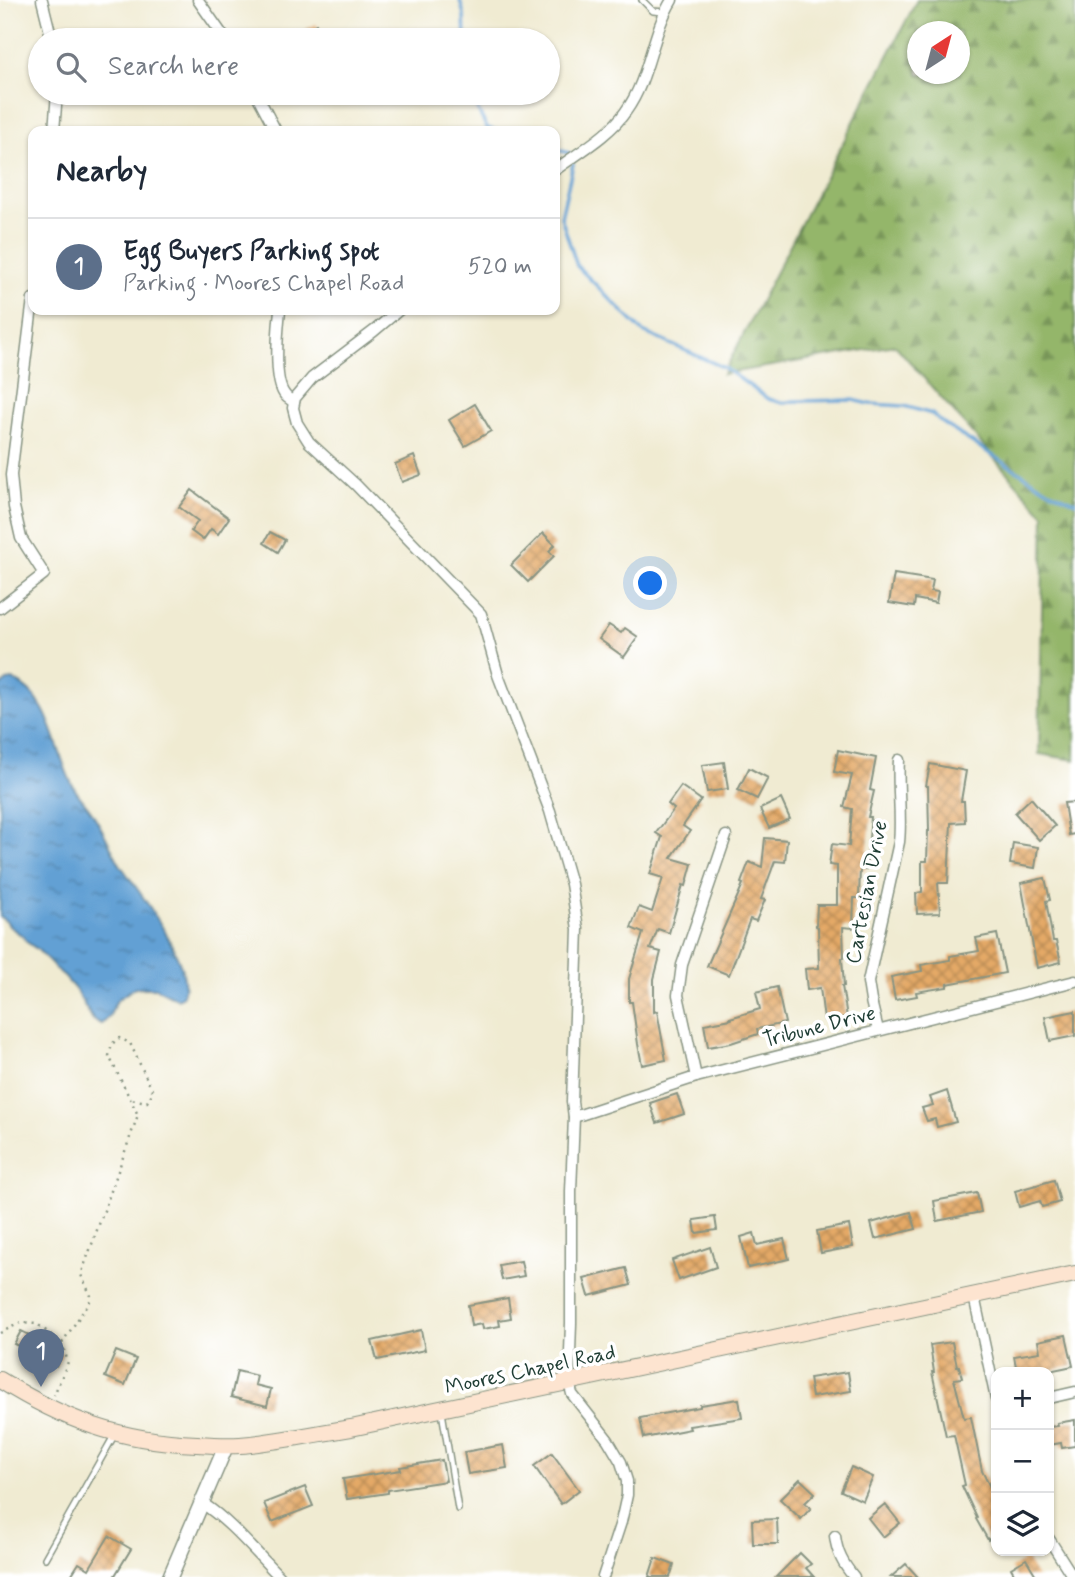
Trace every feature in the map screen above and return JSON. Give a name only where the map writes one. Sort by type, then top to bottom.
[{"type":"main road","name":"Moores Chapel Road","points":[[0,1380],[49,1408],[115,1434],[178,1444],[226,1446],[268,1442],[441,1409],[1075,1274]]},
{"type":"street","points":[[41,0],[49,28]]},
{"type":"street","points":[[198,0],[218,28]]},
{"type":"street","points":[[560,166],[617,122],[628,110],[641,81],[664,12],[672,0]]},
{"type":"street","points":[[54,126],[56,105]]},
{"type":"street","points":[[262,105],[273,126]]},
{"type":"street","points":[[0,608],[44,574],[21,538],[11,475],[31,315]]},
{"type":"street","points":[[280,315],[278,377],[284,395],[294,402]]},
{"type":"street","points":[[393,315],[312,378],[295,398],[293,408],[297,423],[309,442],[356,485],[481,614],[498,675],[550,811],[571,884],[578,929],[572,1102],[575,1117],[571,1191],[569,1382],[572,1394],[615,1451],[627,1481],[621,1522],[603,1577]]},
{"type":"street","name":"Cartesian Drive","points":[[878,1030],[868,982],[899,842],[899,760]]},
{"type":"street","points":[[696,1077],[678,995],[679,982],[682,965],[726,836]]},
{"type":"street","name":"Tribune Drive","points":[[575,1117],[696,1077],[1075,981]]},
{"type":"street","points":[[974,1296],[991,1376]]},
{"type":"street","points":[[1054,1397],[1075,1392]]},
{"type":"street","points":[[170,1577],[226,1446]]},
{"type":"street","points":[[202,1503],[212,1509],[280,1577]]},
{"type":"street","points":[[835,1536],[841,1560],[854,1577]]},
{"type":"street","points":[[1054,1547],[1073,1577]]},
{"type":"lane","points":[[642,0],[653,11],[664,12]]},
{"type":"lane","points":[[441,1409],[458,1509]]},
{"type":"lane","points":[[45,1558],[115,1434]]},
{"type":"path","points":[[62,1343],[92,1298],[80,1275],[138,1115],[130,1099],[109,1056],[112,1044],[119,1038],[130,1043],[153,1092],[147,1102],[130,1099]]},
{"type":"path","points":[[0,1334],[20,1323],[37,1324],[62,1343],[68,1362],[49,1408]]},
{"type":"green space","points":[[917,0],[1075,0],[1075,760],[1039,754],[1044,515],[895,345],[723,374]]},
{"type":"water","points":[[13,680],[37,699],[51,726],[74,788],[93,814],[121,866],[164,930],[181,968],[184,984],[182,997],[177,999],[156,988],[134,988],[117,1000],[109,1017],[102,1024],[93,1020],[75,989],[62,974],[0,917],[0,687]]},
{"type":"building","points":[[475,404],[491,431],[465,446],[449,420]]},
{"type":"building","points":[[414,456],[421,475],[402,482],[395,464]]},
{"type":"building","points":[[192,490],[229,518],[218,534],[211,529],[203,540],[191,531],[198,521],[179,507]]},
{"type":"building","points":[[270,532],[285,540],[278,552],[264,543]]},
{"type":"building","points":[[543,533],[555,545],[549,551],[554,556],[528,582],[511,565]]},
{"type":"building","points":[[894,574],[933,580],[931,591],[938,592],[936,603],[915,599],[914,607],[889,603]]},
{"type":"building","points":[[609,625],[621,633],[625,628],[638,637],[624,657],[599,639]]},
{"type":"building","points":[[838,750],[876,758],[870,790],[874,791],[868,817],[871,817],[866,870],[860,869],[859,898],[854,898],[853,928],[843,927],[842,986],[847,1017],[824,1020],[820,988],[807,990],[805,969],[819,968],[817,905],[837,905],[837,866],[829,865],[832,844],[849,846],[852,809],[844,807],[852,775],[834,772]]},
{"type":"building","points":[[724,762],[728,789],[707,792],[702,765]]},
{"type":"building","points":[[930,764],[966,771],[961,801],[964,801],[965,822],[951,823],[948,883],[938,883],[940,913],[917,914],[916,893],[922,892],[922,861],[927,861],[929,831],[926,786]]},
{"type":"building","points":[[749,768],[768,778],[757,799],[738,790]]},
{"type":"building","points":[[681,786],[701,800],[683,826],[690,831],[671,858],[692,864],[669,933],[658,929],[650,949],[661,952],[654,979],[654,1012],[657,1011],[666,1060],[642,1065],[632,1002],[629,1002],[629,979],[643,933],[631,928],[639,907],[652,912],[663,878],[650,874],[662,837],[656,833],[674,809],[668,804]]},
{"type":"building","points":[[1031,798],[1055,826],[1039,840],[1015,813]]},
{"type":"building","points":[[781,799],[790,819],[769,828],[760,809]]},
{"type":"building","points":[[1075,802],[1075,834],[1069,835],[1064,803]]},
{"type":"building","points":[[765,838],[787,840],[785,862],[775,861],[761,899],[765,900],[756,921],[750,919],[729,975],[707,966],[743,884],[741,883],[749,862],[762,867]]},
{"type":"building","points":[[1013,843],[1038,847],[1035,868],[1010,864]]},
{"type":"building","points":[[1045,878],[1050,900],[1046,901],[1053,941],[1056,941],[1061,962],[1037,968],[1021,883]]},
{"type":"building","points":[[997,934],[1005,973],[947,984],[947,987],[916,992],[917,996],[895,1000],[891,977],[922,971],[921,965],[950,960],[950,956],[979,951],[976,938]]},
{"type":"building","points":[[777,987],[785,1023],[757,1029],[758,1034],[731,1043],[708,1047],[704,1024],[731,1019],[760,1009],[756,992]]},
{"type":"building","points":[[1075,1011],[1075,1036],[1050,1041],[1045,1017]]},
{"type":"building","points":[[947,1091],[956,1122],[937,1127],[935,1119],[927,1121],[922,1108],[933,1105],[930,1097]]},
{"type":"building","points":[[677,1094],[684,1114],[657,1123],[650,1103]]},
{"type":"building","points":[[1054,1180],[1060,1202],[1042,1207],[1040,1201],[1019,1207],[1015,1191]]},
{"type":"building","points":[[977,1193],[981,1212],[937,1221],[934,1201]]},
{"type":"building","points":[[911,1212],[916,1229],[875,1239],[871,1223]]},
{"type":"building","points":[[715,1217],[717,1230],[696,1233],[694,1220]]},
{"type":"building","points":[[849,1225],[853,1247],[821,1253],[817,1231]]},
{"type":"building","points":[[754,1233],[757,1245],[784,1239],[789,1259],[748,1268],[741,1237]]},
{"type":"building","points":[[710,1247],[716,1267],[679,1280],[672,1260]]},
{"type":"building","points":[[521,1261],[524,1276],[502,1280],[499,1265]]},
{"type":"building","points":[[626,1268],[631,1285],[589,1296],[584,1279]]},
{"type":"building","points":[[508,1298],[511,1318],[499,1320],[500,1326],[483,1329],[482,1324],[471,1326],[468,1305]]},
{"type":"building","points":[[421,1330],[425,1350],[377,1360],[372,1341]]},
{"type":"building","points":[[21,1331],[35,1338],[39,1334],[46,1336],[53,1342],[52,1348],[62,1354],[56,1366],[45,1361],[42,1367],[23,1358],[27,1350],[14,1344]]},
{"type":"building","points":[[1066,1335],[1073,1366],[1054,1370],[1054,1367],[1016,1367],[1014,1356],[1040,1352],[1038,1341]]},
{"type":"building","points":[[952,1342],[962,1378],[954,1379],[964,1418],[971,1417],[982,1471],[991,1489],[991,1538],[988,1540],[962,1486],[965,1485],[954,1435],[946,1436],[932,1372],[930,1345]]},
{"type":"building","points":[[116,1351],[136,1359],[125,1385],[105,1377]]},
{"type":"building","points":[[237,1371],[257,1376],[255,1385],[271,1389],[267,1406],[231,1397]]},
{"type":"building","points":[[848,1372],[851,1391],[812,1397],[809,1378]]},
{"type":"building","points":[[739,1399],[742,1418],[689,1426],[690,1429],[644,1438],[640,1418]]},
{"type":"building","points":[[1075,1420],[1075,1446],[1062,1448],[1061,1443],[1054,1444],[1054,1426],[1058,1426],[1057,1423]]},
{"type":"building","points":[[503,1445],[507,1468],[468,1474],[464,1452]]},
{"type":"building","points":[[552,1453],[579,1490],[561,1504],[534,1466]]},
{"type":"building","points":[[442,1460],[446,1481],[347,1499],[343,1479]]},
{"type":"building","points":[[851,1467],[873,1477],[863,1501],[841,1491]]},
{"type":"building","points":[[800,1479],[815,1493],[805,1503],[811,1508],[801,1519],[780,1499]]},
{"type":"building","points":[[305,1487],[313,1506],[272,1522],[264,1503]]},
{"type":"building","points":[[885,1504],[900,1523],[883,1537],[868,1518]]},
{"type":"building","points":[[777,1519],[778,1544],[753,1544],[752,1520]]},
{"type":"building","points":[[109,1536],[131,1549],[114,1577],[70,1577],[79,1563],[89,1569]]},
{"type":"building","points":[[800,1553],[811,1564],[806,1568],[814,1577],[776,1577]]},
{"type":"building","points":[[655,1558],[674,1565],[670,1577],[649,1577]]},
{"type":"building","points":[[1026,1559],[1037,1577],[1016,1577],[1011,1568]]},
{"type":"building","points":[[906,1564],[918,1577],[891,1577]]},
{"type":"waterway","points":[[460,0],[465,28]]},
{"type":"waterway","points":[[475,105],[486,126]]},
{"type":"waterway","points":[[560,150],[569,153]]},
{"type":"waterway","points":[[573,164],[561,217],[577,266],[643,332],[725,368],[768,399],[783,403],[853,400],[904,406],[932,414],[1048,490],[1075,502]]},
{"type":"place","name":"Egg Buyers Parking spot","points":[[41,1387]]}]
